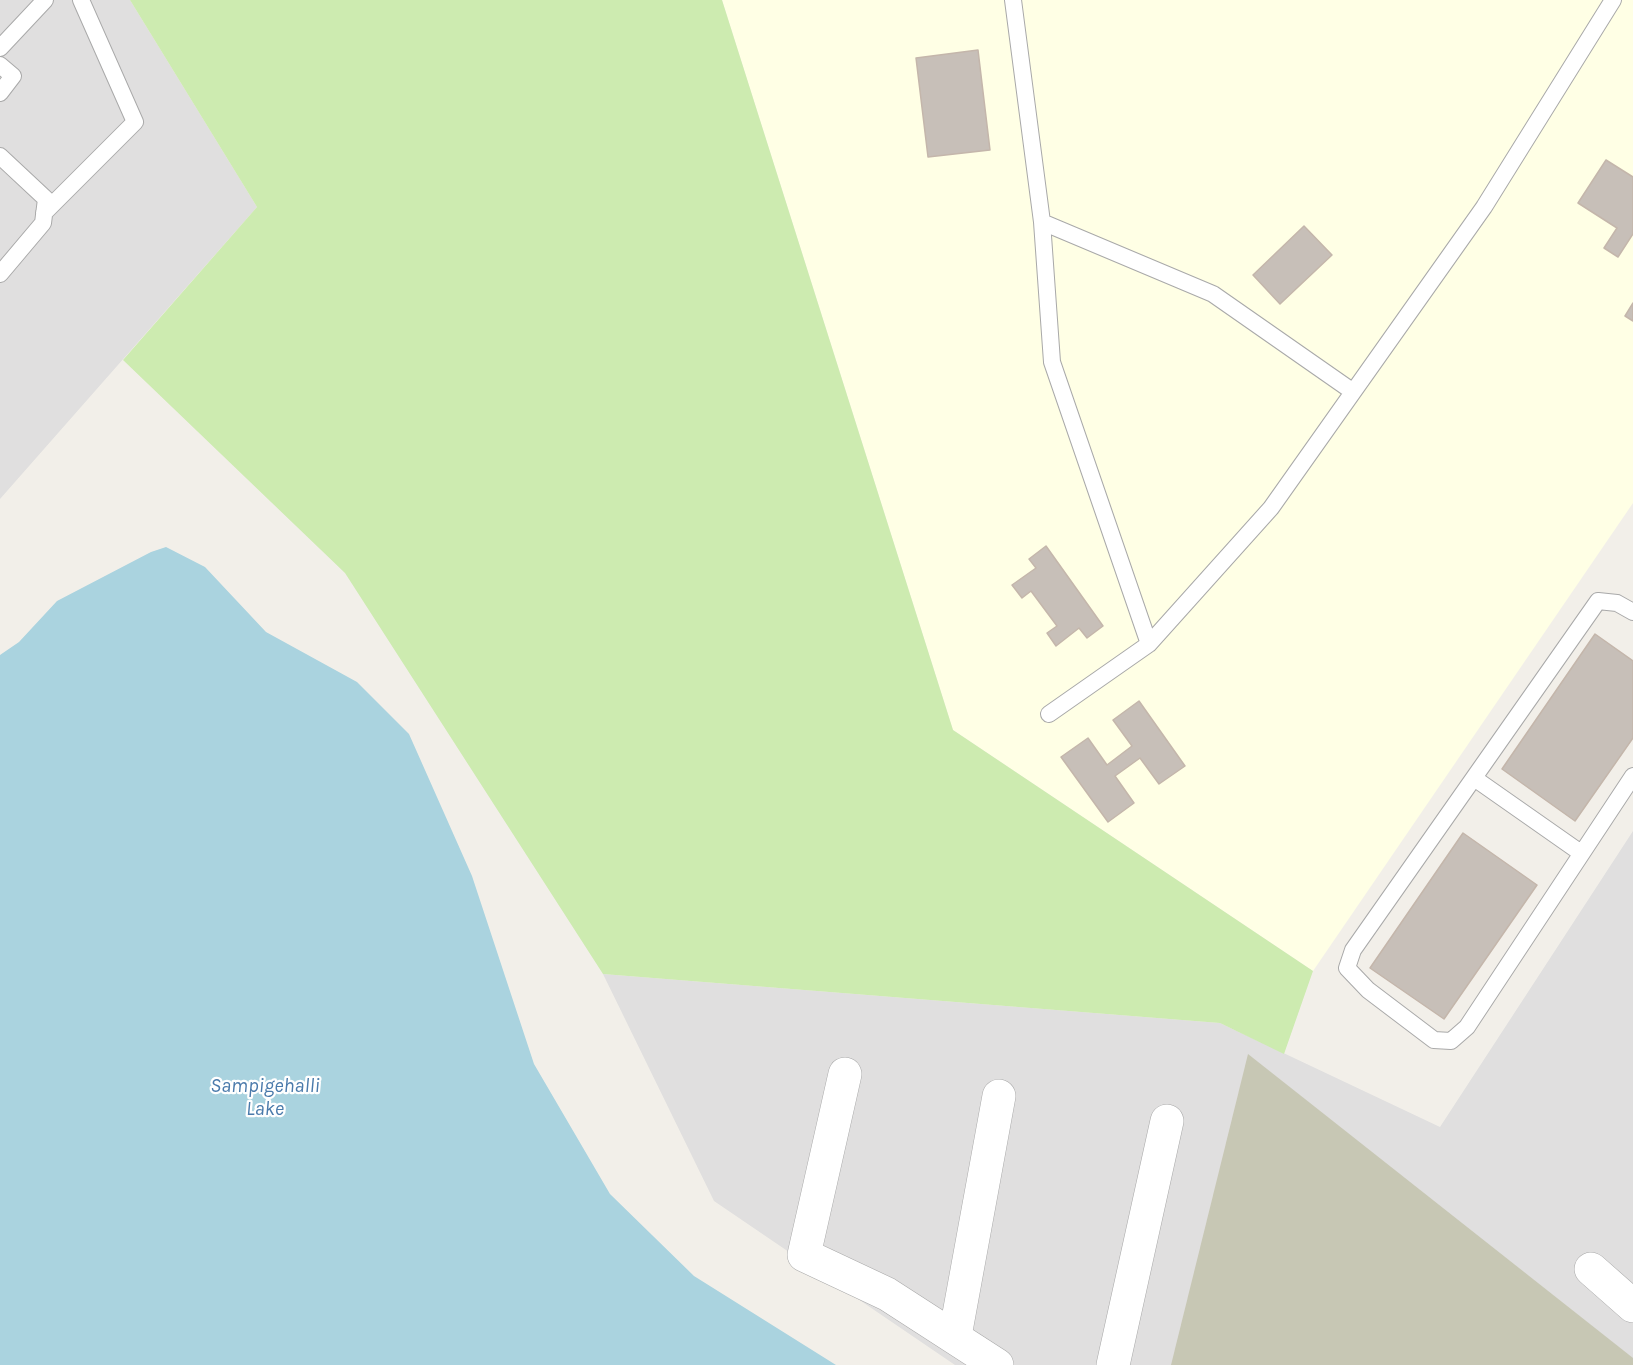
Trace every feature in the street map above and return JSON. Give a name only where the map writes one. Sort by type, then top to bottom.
[{"type":"street","points":[[845,1074],[804,1255],[887,1294],[997,1365]]},
{"type":"street","points":[[955,1336],[999,1096]]},
{"type":"street","points":[[1113,1365],[1167,1121]]},
{"type":"street","points":[[1591,1269],[1633,1306]]},
{"type":"lane","points":[[0,48],[45,0]]},
{"type":"lane","points":[[44,213],[135,122],[81,0]]},
{"type":"lane","points":[[1013,0],[1042,222],[1052,362],[1149,644]]},
{"type":"lane","points":[[1049,714],[1149,644],[1271,508],[1484,207],[1613,0]]},
{"type":"lane","points":[[0,65],[13,76],[0,93]]},
{"type":"lane","points":[[0,156],[46,199],[43,223],[2,267]]},
{"type":"lane","points":[[1042,222],[1213,294],[1352,391]]},
{"type":"lane","points":[[1633,612],[1617,603],[1598,601],[1353,950],[1347,968],[1368,990],[1434,1040],[1451,1041],[1467,1026],[1633,776]]},
{"type":"lane","points":[[1474,777],[1581,854]]},
{"type":"shaded area","points":[[0,0],[130,0],[257,207],[0,499]]},
{"type":"shaded area","points":[[722,0],[1633,0],[1633,503],[1313,971],[953,730]]},
{"type":"shaded area","points":[[1633,831],[1633,1365],[955,1365],[714,1201],[603,974],[1220,1023],[1440,1127]]},
{"type":"shaded area","points":[[1248,1054],[1633,1358],[1633,1365],[1171,1365]]},
{"type":"green space","points":[[130,0],[722,0],[953,730],[1313,971],[1284,1054],[1220,1023],[603,974],[345,573],[123,360],[257,207]]},
{"type":"water","name":"Sampigehalli Lake","points":[[166,547],[205,567],[266,632],[357,682],[409,734],[472,876],[534,1064],[610,1194],[694,1276],[836,1365],[0,1365],[0,655],[19,642],[57,601],[151,552]]},
{"type":"building","points":[[978,50],[990,150],[928,157],[916,58]]},
{"type":"building","points":[[1606,160],[1633,177],[1633,234],[1618,257],[1604,248],[1617,228],[1578,203]]},
{"type":"building","points":[[1304,226],[1332,255],[1280,304],[1253,275]]},
{"type":"building","points":[[1633,303],[1633,321],[1625,316]]},
{"type":"building","points":[[1046,546],[1103,626],[1087,638],[1079,628],[1056,646],[1047,633],[1057,626],[1031,591],[1022,598],[1012,585],[1036,568],[1029,559]]},
{"type":"building","points":[[1595,634],[1633,661],[1633,738],[1575,821],[1502,769]]},
{"type":"building","points":[[1139,701],[1185,766],[1159,784],[1140,758],[1115,776],[1134,803],[1108,822],[1061,757],[1088,738],[1107,765],[1132,746],[1113,720]]},
{"type":"building","points":[[1463,833],[1537,885],[1444,1019],[1370,968]]}]
